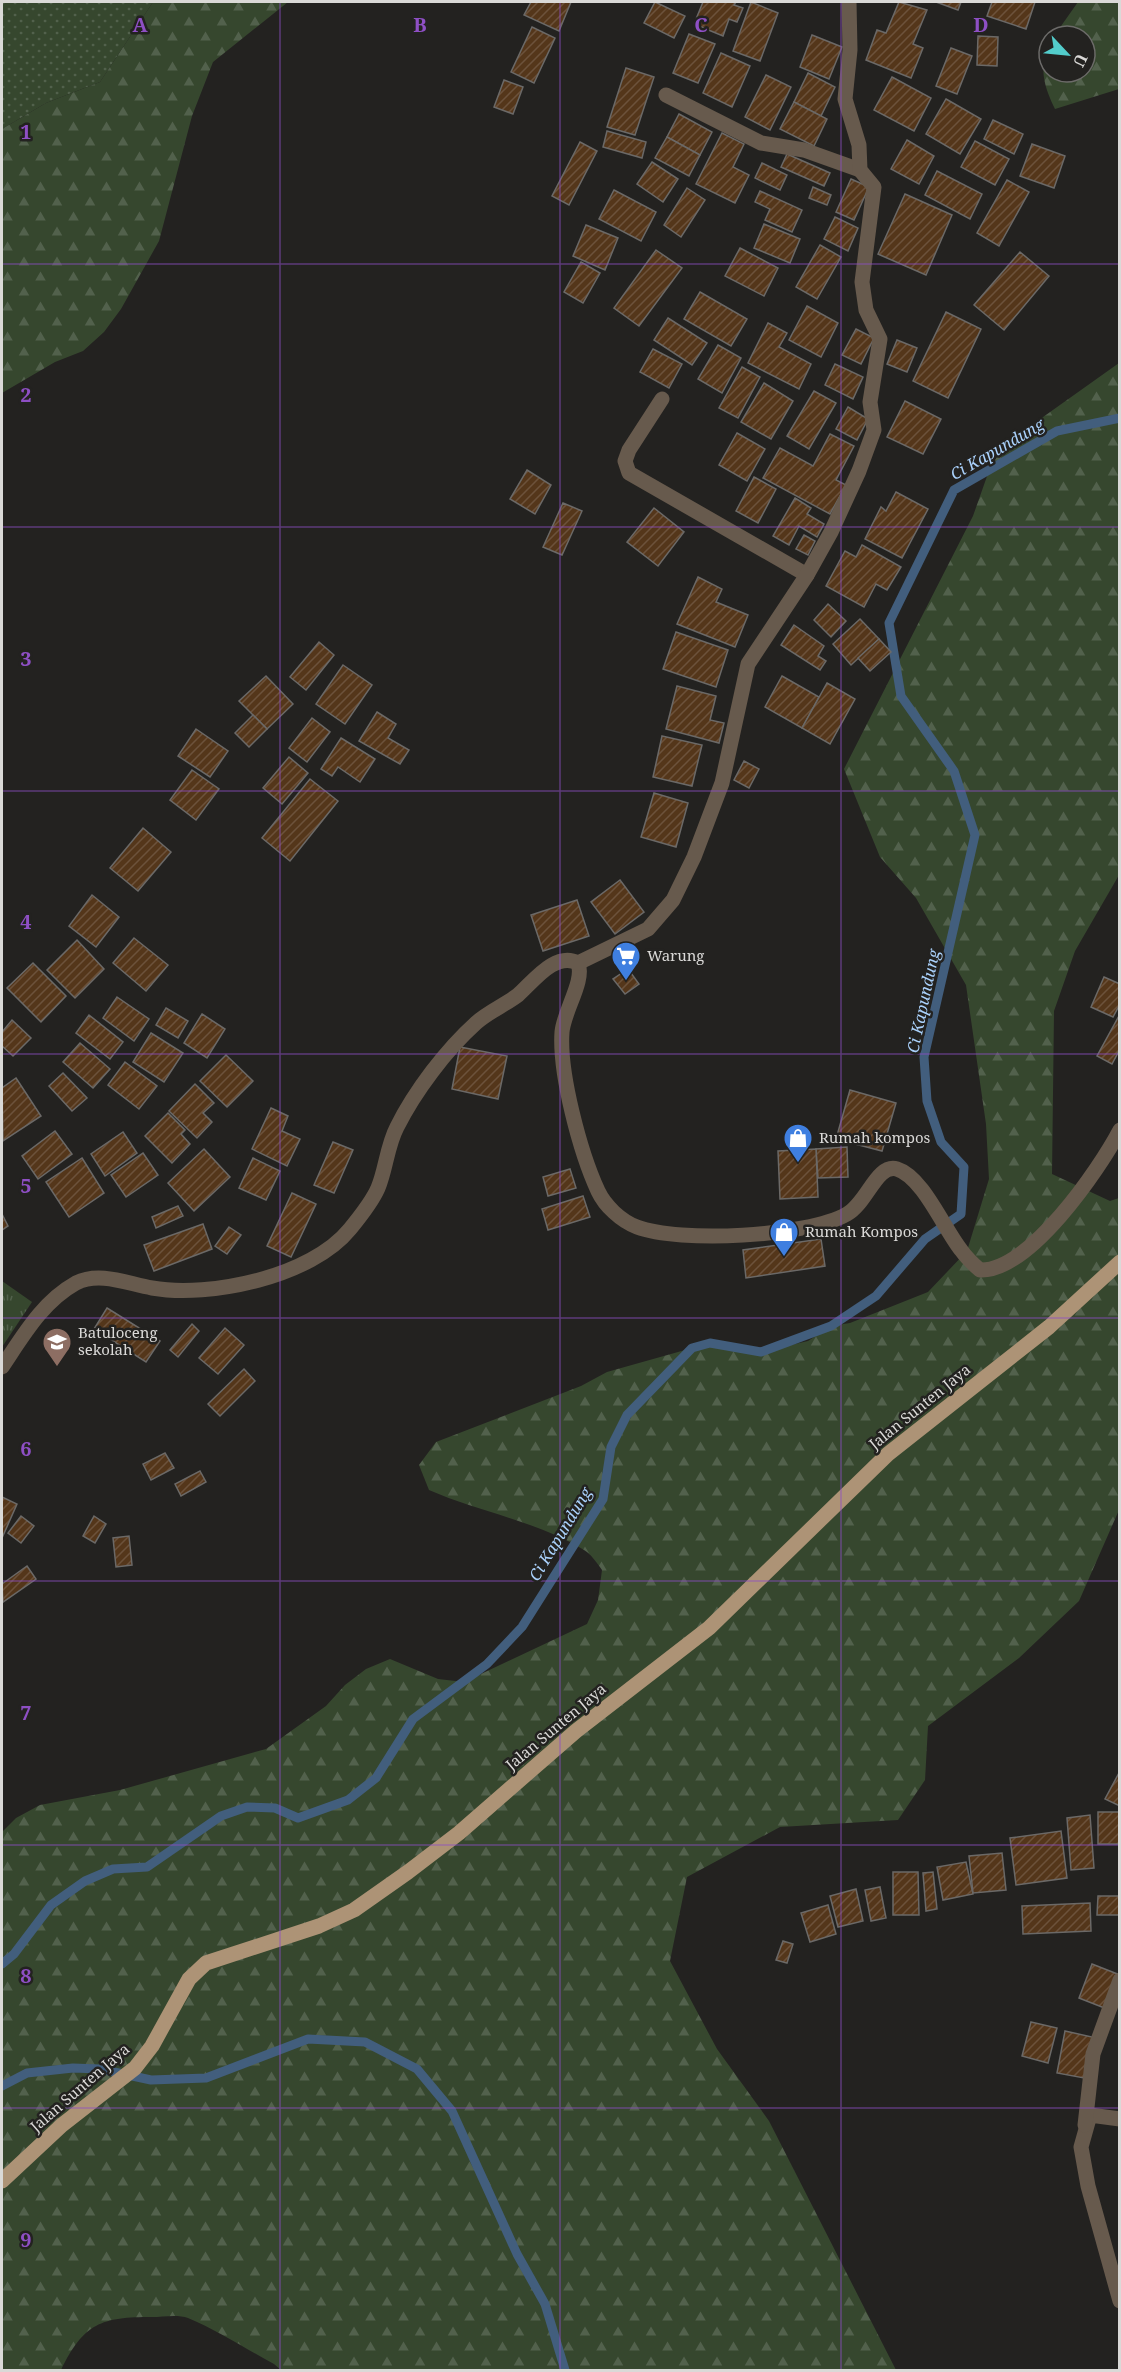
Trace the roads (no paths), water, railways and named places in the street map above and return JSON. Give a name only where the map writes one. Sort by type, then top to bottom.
[{"type":"main road","name":"Jalan Sunten Jaya","points":[[2,2181],[63,2125],[135,2068],[152,2046],[189,1980],[206,1963],[319,1926],[354,1910],[459,1833],[576,1731],[709,1628],[888,1454],[1049,1327],[1119,1262]]},
{"type":"street","points":[[849,2],[850,50],[845,99],[859,145],[860,170]]},
{"type":"street","points":[[578,963],[648,929],[673,900],[694,857],[722,783],[748,664],[807,575],[831,532],[874,430],[870,402],[880,339],[866,310],[862,282],[874,187],[860,170],[804,150],[761,143],[666,95]]},
{"type":"street","points":[[662,399],[628,450],[625,461],[628,473],[807,575]]},
{"type":"street","points":[[2,1367],[46,1304],[78,1282],[113,1278],[152,1288],[193,1293],[258,1282],[312,1259],[348,1231],[372,1198],[377,1190],[396,1129],[424,1082],[476,1022],[518,994],[539,974],[560,962],[572,960],[578,963]]},
{"type":"street","points":[[578,963],[580,978],[570,999],[562,1030],[562,1067],[579,1136],[598,1192],[615,1214],[636,1227],[673,1236],[785,1232],[814,1227],[847,1214],[863,1200],[881,1171],[890,1167],[900,1170],[914,1180],[960,1250],[980,1270],[992,1270],[1006,1263],[1043,1236],[1111,1147],[1119,1130]]},
{"type":"street","points":[[1119,1980],[1093,2054],[1081,2147],[1088,2186],[1119,2301]]},
{"type":"street","points":[[1084,2128],[1090,2115],[1119,2119]]},
{"type":"waterway","name":"Ci Kapundung","points":[[2,1964],[14,1954],[51,1905],[85,1881],[113,1869],[147,1867],[221,1816],[247,1807],[275,1808],[298,1818],[348,1800],[376,1778],[413,1719],[487,1664],[522,1627],[603,1499],[611,1447],[627,1415],[692,1348],[710,1343],[761,1352],[831,1326],[876,1296],[925,1239],[961,1214],[964,1167],[941,1142],[927,1101],[924,1057],[975,835],[954,771],[901,696],[889,623],[954,490],[1057,431],[1120,418]]},
{"type":"waterway","points":[[2,2086],[27,2073],[73,2068],[100,2069],[151,2080],[206,2078],[308,2039],[365,2042],[417,2069],[452,2111],[517,2254],[545,2304],[565,2370]]},
{"type":"place","name":"Warung","points":[[626,982]]},
{"type":"place","name":"Rumah kompos","points":[[798,1164]]},
{"type":"place","name":"Rumah Kompos","points":[[784,1258]]},
{"type":"place","name":"Batuloceng sekolah","points":[[57,1368]]}]
